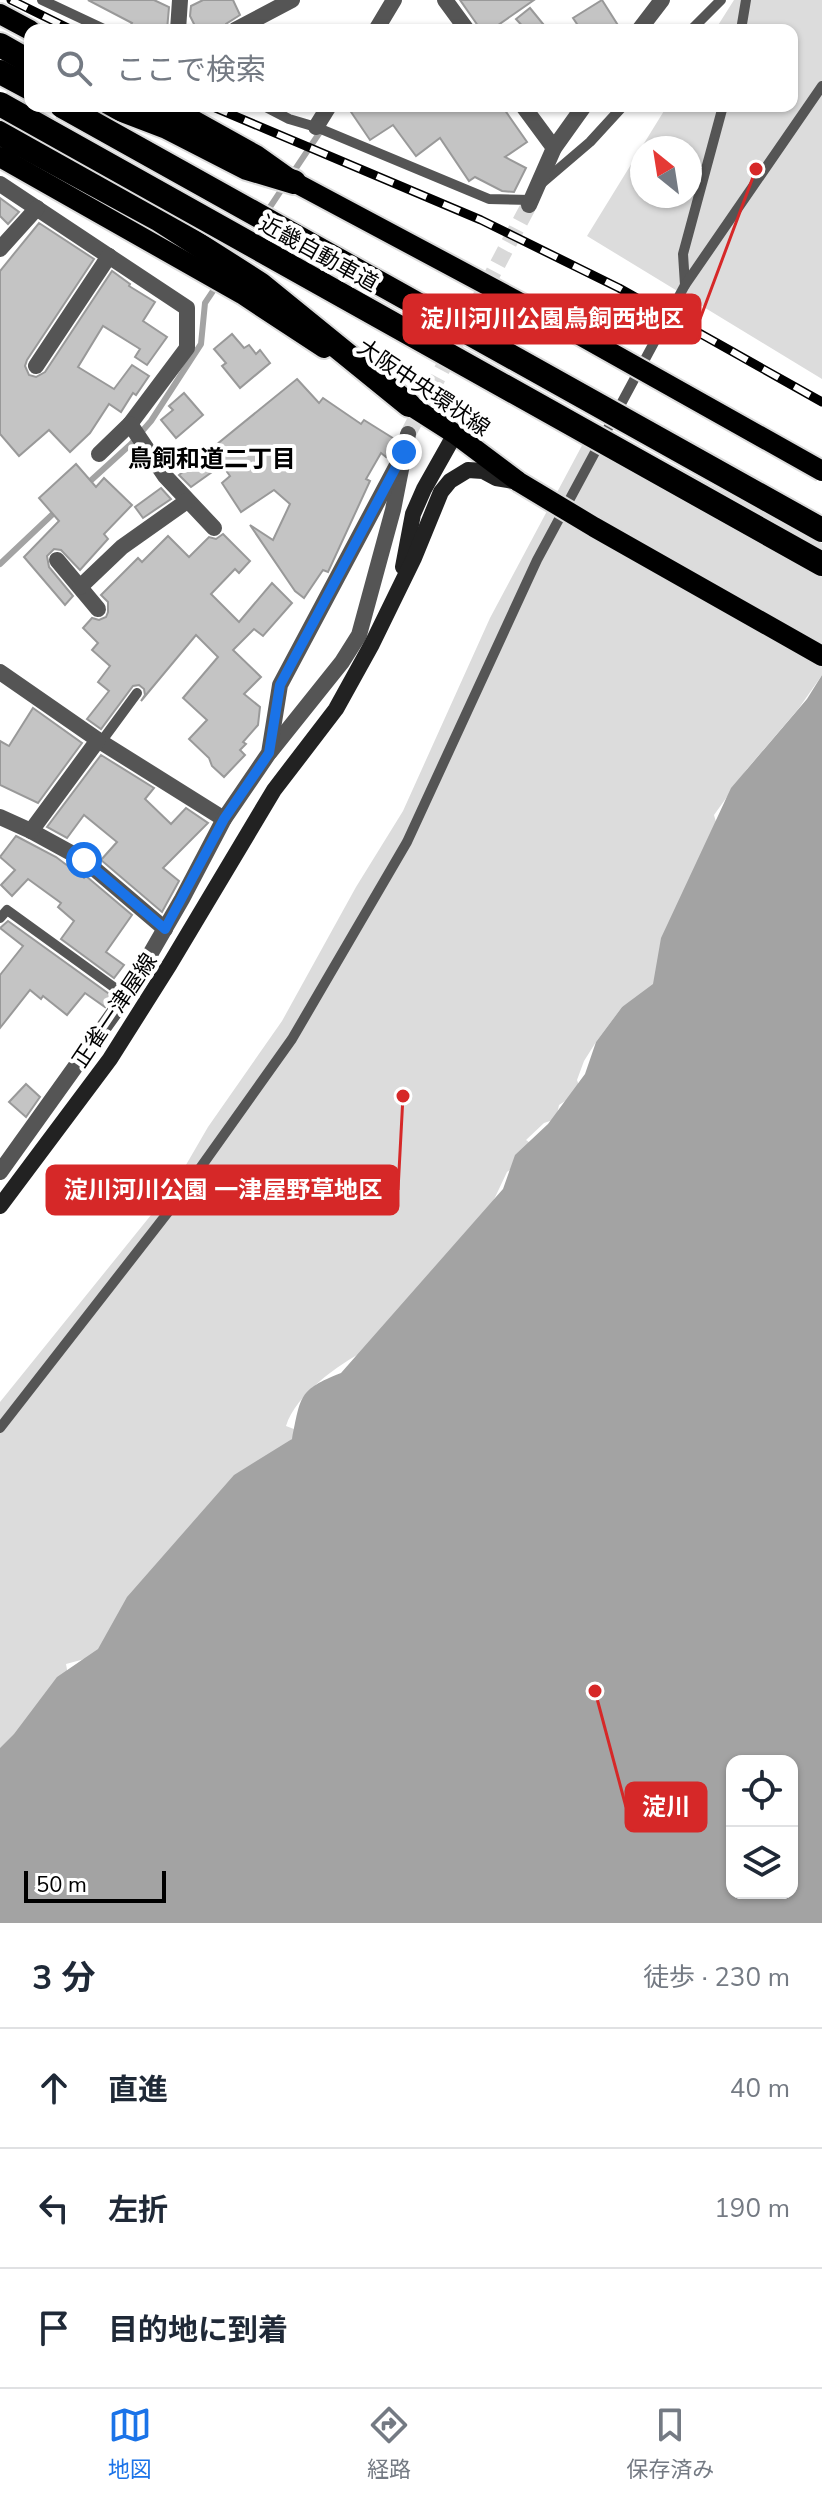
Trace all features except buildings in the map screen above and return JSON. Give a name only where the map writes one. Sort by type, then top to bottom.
[{"type":"highway","points":[[0,45],[24,59]]},
{"type":"highway","points":[[0,72],[24,85]]},
{"type":"highway","name":"近畿自動車道","points":[[0,104],[822,564]]},
{"type":"highway","name":"近畿自動車道","points":[[73,112],[822,530]]},
{"type":"highway","points":[[128,112],[167,127],[247,168],[294,182]]},
{"type":"highway","points":[[0,133],[158,219],[260,284],[409,405]]},
{"type":"main road","points":[[0,14],[24,27]]},
{"type":"main road","points":[[179,112],[256,155],[294,182],[560,324],[822,471]]},
{"type":"main road","name":"大阪中央環状線","points":[[0,157],[242,294],[455,434],[519,482],[822,656]]},
{"type":"main road","name":"正雀一津屋線","points":[[400,584],[413,514],[455,434]]},
{"type":"main road","name":"正雀一津屋線","points":[[0,1206],[110,1059],[274,790],[336,709],[414,558],[441,492],[450,481],[468,470],[483,471],[496,478],[519,482]]},
{"type":"street","points":[[178,24],[180,0]]},
{"type":"street","points":[[246,24],[292,0]]},
{"type":"street","points":[[380,24],[394,0]]},
{"type":"street","points":[[445,0],[463,24]]},
{"type":"street","points":[[644,24],[662,0]]},
{"type":"street","points":[[311,125],[323,112]]},
{"type":"street","points":[[527,112],[554,148]]},
{"type":"street","points":[[533,197],[554,148],[580,112]]},
{"type":"street","points":[[0,184],[187,308],[187,348],[130,424],[99,454]]},
{"type":"street","points":[[0,249],[37,208]]},
{"type":"street","points":[[36,366],[109,256]]},
{"type":"street","points":[[130,424],[165,476],[214,528]]},
{"type":"street","points":[[0,1172],[126,996],[224,819],[269,753],[342,662],[359,635],[393,510],[408,434]]},
{"type":"street","points":[[269,753],[280,685],[404,452]]},
{"type":"street","points":[[80,587],[122,547],[187,501]]},
{"type":"street","points":[[57,560],[98,609]]},
{"type":"street","points":[[0,672],[100,741],[224,819]]},
{"type":"street","points":[[31,831],[100,741]]},
{"type":"street","points":[[0,817],[84,860],[165,929]]},
{"type":"lane","points":[[42,0],[93,24]]},
{"type":"lane","points":[[697,24],[721,0]]},
{"type":"lane","points":[[742,24],[746,0]]},
{"type":"lane","points":[[0,1428],[176,1202],[300,1026],[407,842],[537,560],[685,285],[822,86]]},
{"type":"lane","points":[[276,112],[489,199],[533,197],[618,112]]},
{"type":"lane","points":[[685,285],[683,254],[721,112]]},
{"type":"lane","points":[[100,741],[137,693]]},
{"type":"lane","points":[[0,918],[7,910],[126,996]]},
{"type":"shaded area","points":[[734,0],[822,0],[822,379],[587,236],[630,166],[630,208],[702,208],[702,136],[649,136],[663,112],[798,112],[798,24],[719,24]]},
{"type":"shaded area","points":[[594,423],[822,543],[822,675],[714,815],[720,836],[655,987],[622,1007],[596,1042],[577,1080],[581,1091],[559,1105],[556,1119],[544,1123],[526,1140],[539,1149],[507,1172],[490,1208],[366,1350],[331,1372],[308,1392],[286,1426],[299,1431],[96,1656],[66,1664],[69,1681],[0,1760],[0,1402],[172,1189],[208,1127],[282,1021],[356,887],[403,811],[490,618]]},
{"type":"shaded area","points":[[822,675],[822,1923],[0,1923],[0,1748],[57,1677],[98,1649],[127,1597],[234,1475],[292,1439],[300,1404],[309,1390],[341,1373],[503,1189],[515,1155],[548,1124],[585,1074],[596,1042],[622,1007],[653,984],[661,938],[731,788],[807,699]]},
{"type":"waterway","points":[[290,177],[322,129]]},
{"type":"waterway","points":[[266,213],[284,186]]},
{"type":"waterway","points":[[87,484],[151,421],[201,344],[205,303],[217,285]]},
{"type":"waterway","points":[[0,564],[57,510]]},
{"type":"tunnel","points":[[408,434],[529,205]]},
{"type":"railway","points":[[11,0],[60,24]]},
{"type":"railway","points":[[225,112],[481,220],[619,288],[822,402]]},
{"type":"place","name":"淀川河川公園鳥飼西地区","points":[[756,169]]},
{"type":"place","name":"淀川河川公園 一津屋野草地区","points":[[403,1096]]},
{"type":"place","name":"淀川","points":[[595,1691]]},
{"type":"district","name":"鳥飼和道二丁目","points":[[212,459]]},
{"type":"route","points":[[84,860],[165,929],[224,819],[269,753],[280,685],[404,452]]}]
